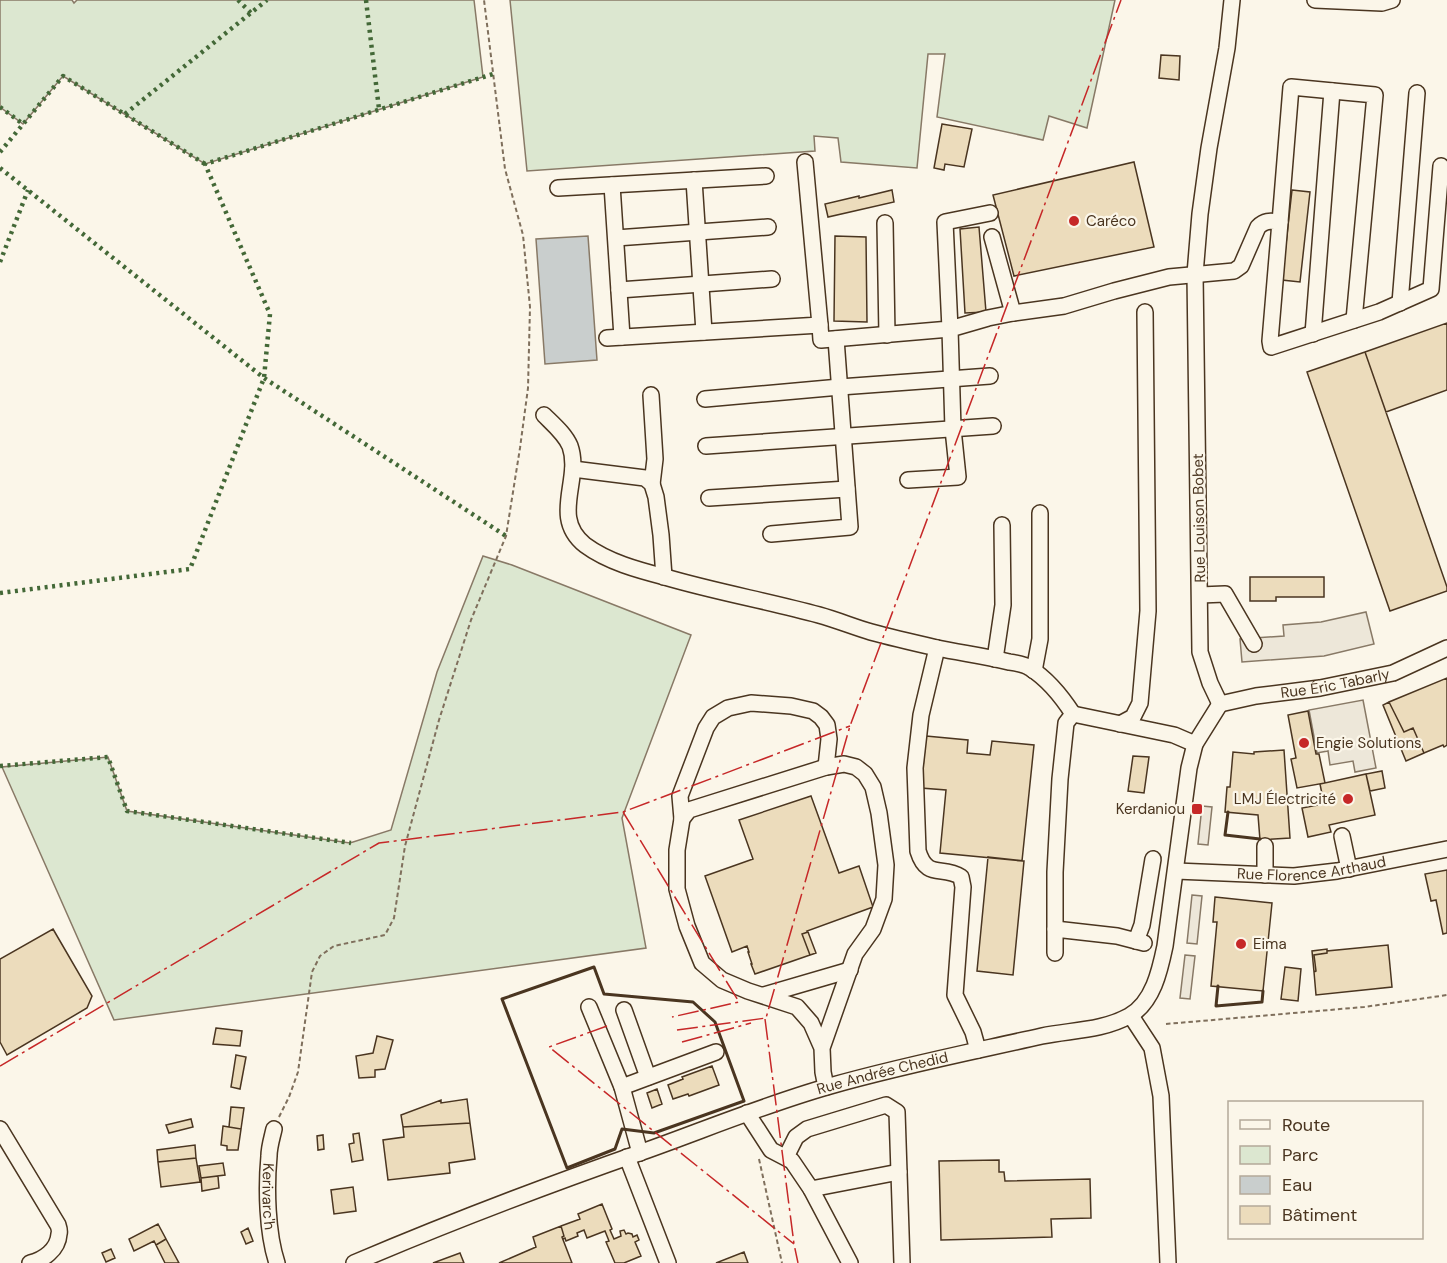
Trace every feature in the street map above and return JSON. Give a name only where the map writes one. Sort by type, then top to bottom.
[{"type":"street","name":"Rue Louison Bobet","points":[[1220,704],[1200,652],[1195,274],[1209,148],[1233,0]]},
{"type":"street","points":[[1314,0],[1382,3],[1392,0]]},
{"type":"street","points":[[1354,320],[1375,95],[1291,87],[1271,347],[1379,312],[1431,289],[1441,166]]},
{"type":"street","points":[[1313,334],[1332,91]]},
{"type":"street","points":[[1400,303],[1417,93]]},
{"type":"street","points":[[805,162],[821,340],[950,329],[988,318],[1064,306],[1169,277],[1234,271],[1241,266],[1247,256],[1258,227],[1263,222],[1280,222]]},
{"type":"street","points":[[558,188],[766,176]]},
{"type":"street","points":[[694,180],[704,332]]},
{"type":"street","points":[[612,185],[619,290],[614,338],[820,325]]},
{"type":"street","points":[[908,480],[958,477],[953,429],[945,222],[990,213]]},
{"type":"street","points":[[885,223],[887,335]]},
{"type":"street","points":[[616,238],[768,227]]},
{"type":"street","points":[[992,237],[1013,313]]},
{"type":"street","points":[[619,290],[772,279]]},
{"type":"street","points":[[1120,724],[1133,717],[1140,703],[1148,611],[1145,312]]},
{"type":"street","points":[[771,534],[850,527],[836,339]]},
{"type":"street","points":[[705,399],[990,376]]},
{"type":"street","points":[[651,395],[655,459],[652,484],[662,535],[664,577]]},
{"type":"street","points":[[544,415],[561,432],[570,447],[573,469],[568,498],[568,521],[575,535],[586,545],[607,557],[632,568],[819,615],[873,632],[1029,667],[1048,682],[1073,714],[1174,735],[1195,744]]},
{"type":"street","points":[[706,446],[993,426]]},
{"type":"street","points":[[573,469],[645,478],[652,484]]},
{"type":"street","points":[[709,498],[847,489]]},
{"type":"street","points":[[1034,671],[1040,639],[1040,513]]},
{"type":"street","points":[[995,659],[1003,605],[1002,525]]},
{"type":"street","points":[[1200,595],[1225,594],[1254,644]]},
{"type":"street","points":[[937,648],[921,715],[915,768],[918,851],[922,863],[928,868],[954,873],[961,878],[963,887],[955,995],[973,1032],[978,1050]]},
{"type":"street","name":"Rue Éric Tabarly","points":[[1220,704],[1393,673],[1447,648]]},
{"type":"street","points":[[826,767],[829,739],[827,725],[813,711],[791,705],[751,703],[728,708],[713,717],[706,728],[680,796],[682,819],[677,850],[677,889],[687,926],[702,963],[722,980],[748,991],[797,1006],[812,1023],[822,1048],[826,1087]]},
{"type":"street","points":[[1168,1263],[1161,1096],[1152,1048],[1131,1016],[1146,1002],[1160,971],[1195,744],[1220,704]]},
{"type":"street","points":[[1055,953],[1055,872],[1060,779],[1066,723],[1073,714]]},
{"type":"street","points":[[682,819],[689,810],[826,767],[844,764],[856,767],[865,774],[873,787],[886,865],[884,899],[873,929],[855,954],[822,1048]]},
{"type":"street","points":[[1342,836],[1349,869]]},
{"type":"street","points":[[1264,875],[1265,846]]},
{"type":"street","name":"Rue Florence Arthaud","points":[[1176,871],[1294,876],[1349,869],[1447,849]]},
{"type":"street","points":[[1055,929],[1117,936],[1140,942],[1153,859]]},
{"type":"street","points":[[764,995],[850,970]]},
{"type":"street","points":[[589,1007],[622,1087],[633,1131],[634,1155],[668,1263]]},
{"type":"street","points":[[624,1010],[648,1077]]},
{"type":"street","name":"Rue Andrée Chedid","points":[[354,1263],[408,1240],[634,1155],[747,1113],[826,1087],[978,1050],[1057,1033],[1099,1028],[1131,1016]]},
{"type":"street","points":[[622,1087],[716,1052]]},
{"type":"street","points":[[786,1157],[796,1137],[807,1129],[886,1105],[897,1112],[902,1263]]},
{"type":"street","points":[[747,1113],[771,1150],[792,1161],[811,1189],[850,1263]]},
{"type":"street","points":[[0,1129],[58,1225],[60,1235],[56,1245],[47,1256],[30,1263]]},
{"type":"street","name":"Kerivarc'h","points":[[274,1129],[269,1154],[268,1182],[273,1251],[277,1263]]},
{"type":"street","points":[[811,1189],[899,1172]]},
{"type":"path","points":[[274,1129],[298,1072],[312,972],[320,956],[334,946],[385,935],[394,918],[405,846],[439,720],[471,620],[506,536],[528,388],[530,307],[523,235],[505,169],[484,0]]},
{"type":"path","points":[[1166,1024],[1364,1007],[1447,995]]},
{"type":"path","points":[[758,1155],[782,1263]]},
{"type":"green space","points":[[0,0],[72,0],[74,3],[77,0],[474,0],[483,77],[205,164],[63,76],[23,124],[0,107]]},
{"type":"green space","points":[[510,0],[1115,0],[1087,128],[1049,116],[1043,140],[937,117],[945,54],[928,54],[917,168],[841,162],[838,138],[814,136],[815,151],[527,171]]},
{"type":"green space","points":[[483,556],[512,565],[691,635],[622,818],[646,948],[114,1020],[2,767],[108,757],[127,811],[350,843],[391,830],[437,672]]},
{"type":"shaded area","points":[[1366,612],[1374,644],[1324,656],[1242,662],[1240,639],[1284,636],[1283,625],[1321,622]]},
{"type":"shaded area","points":[[1363,700],[1376,768],[1355,772],[1353,761],[1330,765],[1328,751],[1317,753],[1309,710]]},
{"type":"shaded area","points":[[1202,806],[1212,807],[1208,845],[1198,844]]},
{"type":"shaded area","points":[[1192,895],[1202,896],[1197,944],[1187,943]]},
{"type":"shaded area","points":[[1185,955],[1195,956],[1190,999],[1180,998]]},
{"type":"water","points":[[588,236],[597,360],[545,364],[536,239]]},
{"type":"building","points":[[1161,55],[1180,56],[1179,80],[1159,78]]},
{"type":"building","points":[[942,124],[972,129],[964,167],[945,164],[944,170],[934,168]]},
{"type":"building","name":"Caréco","points":[[1134,162],[1154,247],[1014,276],[993,195]]},
{"type":"building","points":[[892,190],[894,202],[828,217],[825,204]]},
{"type":"building","points":[[1292,190],[1310,192],[1300,282],[1282,280]]},
{"type":"building","points":[[979,227],[986,312],[965,313],[960,229]]},
{"type":"building","points":[[835,236],[866,237],[867,322],[834,321]]},
{"type":"building","points":[[1447,323],[1447,390],[1386,412],[1365,352]]},
{"type":"building","points":[[1365,352],[1447,587],[1447,591],[1390,611],[1307,372]]},
{"type":"building","points":[[1250,577],[1324,577],[1324,597],[1276,597],[1276,601],[1250,601]]},
{"type":"building","points":[[1447,678],[1447,745],[1424,753],[1413,728],[1404,732],[1389,702]]},
{"type":"building","points":[[1389,702],[1404,732],[1413,728],[1424,753],[1406,761],[1383,705]]},
{"type":"building","points":[[1308,711],[1316,754],[1319,754],[1325,783],[1297,788],[1291,759],[1296,758],[1288,715]]},
{"type":"building","points":[[926,736],[968,740],[967,753],[990,755],[992,741],[1034,745],[1022,861],[940,853],[946,790],[921,788]]},
{"type":"building","points":[[1284,750],[1290,838],[1260,840],[1258,815],[1225,812],[1233,752],[1254,754],[1254,752]]},
{"type":"building","points":[[1133,756],[1149,757],[1144,793],[1128,791]]},
{"type":"building","points":[[1382,771],[1385,788],[1370,791],[1366,774]]},
{"type":"building","points":[[1366,774],[1375,815],[1329,825],[1331,832],[1308,837],[1302,808],[1324,804],[1320,784]]},
{"type":"building","points":[[811,796],[839,873],[859,866],[873,907],[807,931],[802,934],[810,955],[755,974],[747,946],[732,952],[705,876],[753,859],[739,820]]},
{"type":"building","points":[[988,857],[1024,861],[1013,975],[977,971]]},
{"type":"building","points":[[1447,870],[1447,933],[1443,934],[1436,900],[1431,901],[1425,874]]},
{"type":"building","points":[[1215,897],[1272,903],[1263,991],[1211,986],[1217,922],[1213,922]]},
{"type":"building","points":[[53,929],[92,996],[87,1008],[7,1055],[0,1042],[0,959]]},
{"type":"building","points":[[808,932],[816,953],[810,955],[802,934]]},
{"type":"building","points":[[1388,945],[1392,987],[1316,995],[1314,955],[1327,953],[1327,951]]},
{"type":"building","points":[[1327,949],[1327,953],[1314,955],[1316,971],[1314,972],[1312,951]]},
{"type":"building","points":[[1285,967],[1301,969],[1298,1001],[1281,999]]},
{"type":"building","points":[[216,1028],[242,1031],[240,1046],[213,1044]]},
{"type":"building","points":[[377,1036],[393,1040],[385,1069],[375,1070],[375,1077],[359,1078],[356,1056],[373,1053]]},
{"type":"building","points":[[236,1055],[246,1057],[240,1089],[231,1087]]},
{"type":"building","points":[[712,1066],[719,1085],[673,1099],[668,1085]]},
{"type":"building","points":[[657,1089],[662,1104],[652,1108],[647,1093]]},
{"type":"building","points":[[467,1099],[470,1123],[403,1127],[401,1115],[441,1100],[441,1103]]},
{"type":"building","points":[[231,1107],[244,1108],[241,1129],[229,1127]]},
{"type":"building","points":[[191,1119],[193,1127],[169,1133],[166,1125]]},
{"type":"building","points":[[470,1123],[475,1159],[449,1163],[450,1173],[388,1180],[383,1140],[404,1137],[403,1127]]},
{"type":"building","points":[[223,1126],[241,1129],[238,1150],[227,1150],[227,1146],[221,1145]]},
{"type":"building","points":[[359,1133],[363,1160],[352,1162],[349,1144],[354,1143],[353,1134]]},
{"type":"building","points":[[323,1135],[324,1149],[318,1150],[317,1136]]},
{"type":"building","points":[[195,1145],[196,1158],[158,1162],[157,1150]]},
{"type":"building","points":[[196,1158],[200,1182],[161,1187],[158,1162]]},
{"type":"building","points":[[999,1160],[999,1172],[1004,1172],[1005,1181],[1090,1179],[1091,1218],[1051,1219],[1052,1237],[941,1240],[939,1161]]},
{"type":"building","points":[[223,1163],[225,1175],[201,1178],[199,1166]]},
{"type":"building","points":[[218,1176],[219,1188],[202,1191],[201,1178]]},
{"type":"building","points":[[353,1187],[356,1211],[334,1214],[331,1190]]},
{"type":"building","points":[[602,1204],[614,1239],[621,1236],[620,1231],[624,1230],[626,1234],[632,1234],[633,1237],[637,1235],[639,1240],[635,1242],[641,1256],[624,1263],[615,1263],[606,1242],[609,1241],[605,1231],[587,1238],[584,1230],[577,1233],[578,1236],[566,1241],[565,1238],[563,1239],[561,1226],[580,1219],[578,1214]]},
{"type":"building","points":[[158,1224],[166,1239],[156,1245],[154,1241],[134,1251],[129,1239]]},
{"type":"building","points":[[561,1226],[564,1236],[562,1237],[572,1263],[499,1263],[536,1247],[533,1237]]},
{"type":"building","points":[[248,1228],[253,1241],[246,1244],[241,1232]]},
{"type":"building","points":[[166,1239],[179,1263],[165,1263],[156,1245]]},
{"type":"building","points":[[111,1249],[115,1258],[106,1262],[102,1253]]},
{"type":"building","points":[[744,1252],[748,1263],[716,1263]]},
{"type":"building","points":[[460,1253],[464,1263],[433,1263]]},
{"type":"hedge","points":[[238,0],[251,13]]},
{"type":"hedge","points":[[125,114],[267,0]]},
{"type":"hedge","points":[[366,0],[379,109]]},
{"type":"hedge","points":[[0,593],[190,569],[264,378],[270,314],[205,164],[493,74]]},
{"type":"hedge","points":[[0,152],[63,76],[205,164]]},
{"type":"hedge","points":[[0,107],[23,124]]},
{"type":"hedge","points":[[0,168],[264,378],[506,536]]},
{"type":"hedge","points":[[0,262],[28,190]]},
{"type":"hedge","points":[[0,766],[108,757],[127,811],[351,843]]},
{"type":"wall","points":[[1228,812],[1225,835],[1260,839]]},
{"type":"wall","points":[[594,967],[604,994],[693,1002],[715,1022],[744,1101],[654,1133],[622,1129],[615,1149],[567,1168],[502,999],[594,967]]},
{"type":"wall","points":[[1218,986],[1216,1006],[1262,1002],[1263,991]]},
{"type":"power","points":[[677,1030],[766,1018],[850,726],[1121,0]]},
{"type":"power","points":[[0,1066],[379,843],[623,812],[850,726]]},
{"type":"power","points":[[623,812],[739,1002],[672,1017]]},
{"type":"power","points":[[765,1019],[798,1263]]},
{"type":"power","points":[[682,1042],[751,1023]]},
{"type":"power","points":[[607,1026],[549,1047],[794,1244]]},
{"type":"place","name":"Caréco","points":[[1074,221]]},
{"type":"place","name":"Engie Solutions","points":[[1304,743]]},
{"type":"place","name":"LMJ Électricité","points":[[1348,799]]},
{"type":"place","name":"Kerdaniou","points":[[1197,809]]},
{"type":"place","name":"Eima","points":[[1241,944]]}]
